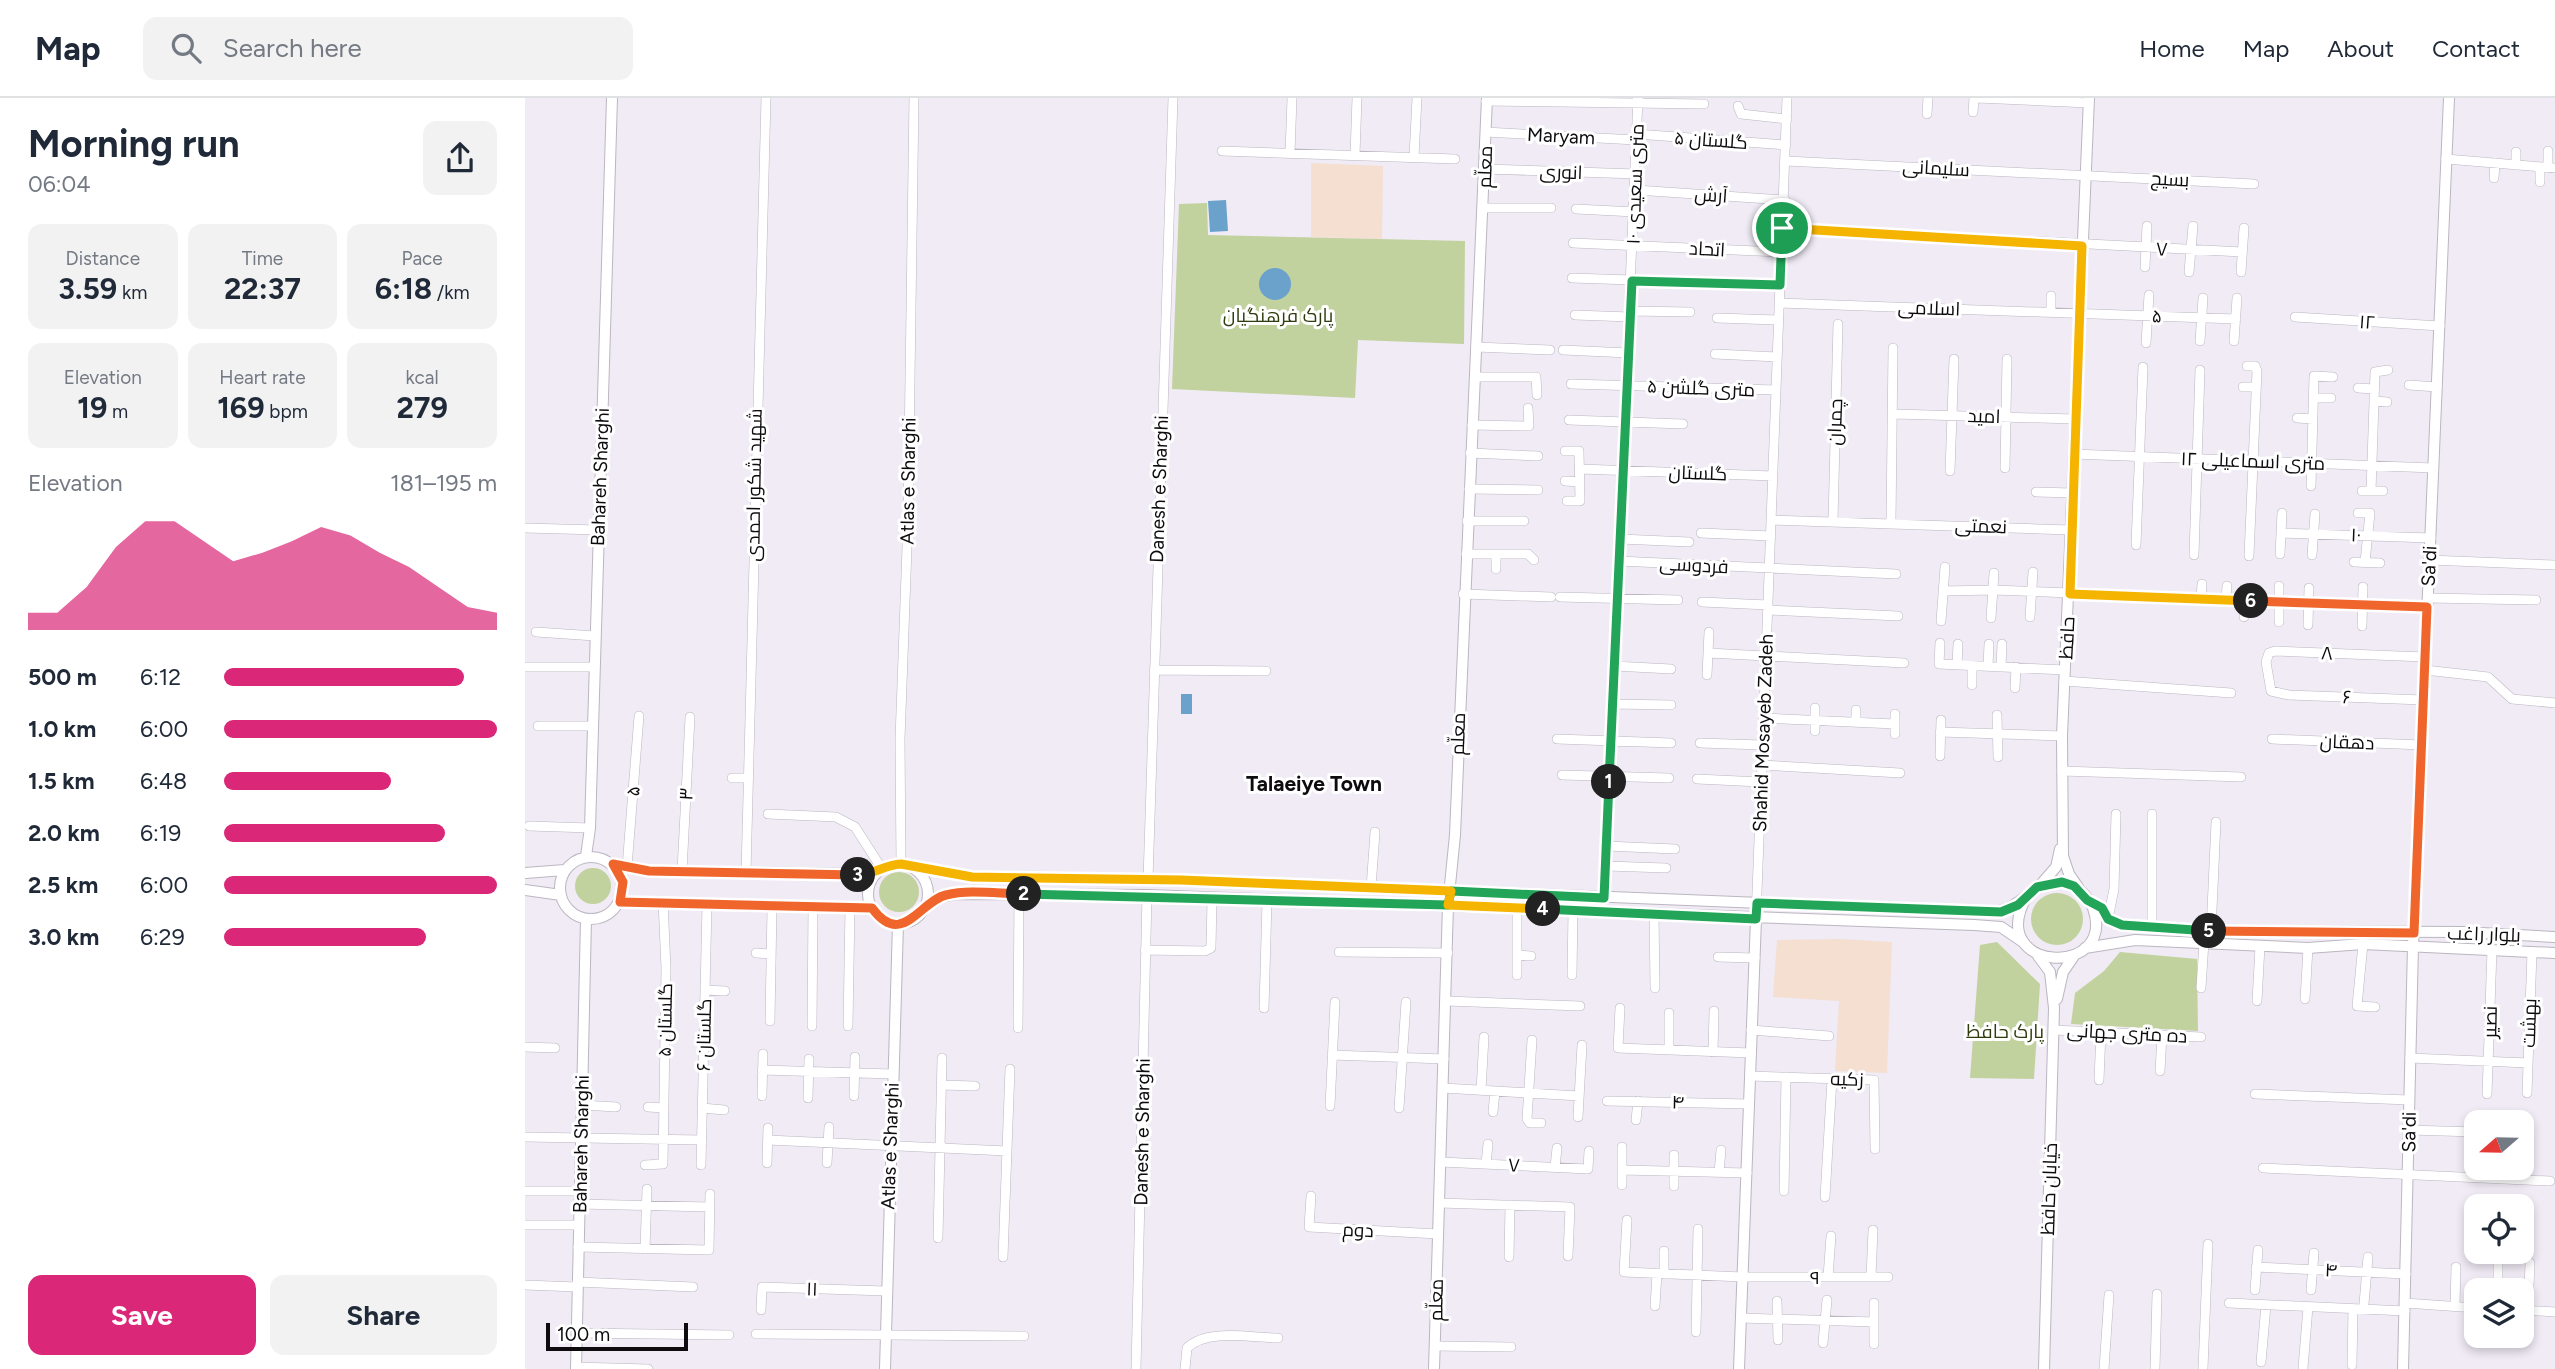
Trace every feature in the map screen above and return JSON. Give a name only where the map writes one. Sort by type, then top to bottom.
[{"type":"street","name":"Bahareh Sharghi","points":[[586,856],[590,828],[612,98]]},
{"type":"street","name":"شهید شکور احمدی","points":[[746,873],[766,98]]},
{"type":"street","name":"Atlas e Sharghi","points":[[905,865],[899,739],[908,520],[914,98]]},
{"type":"street","name":"Danesh e Sharghi","points":[[1148,880],[1173,98]]},
{"type":"street","points":[[1290,153],[1292,98]]},
{"type":"street","points":[[1355,155],[1357,98]]},
{"type":"street","points":[[1414,157],[1417,98]]},
{"type":"street","name":"Shahid Mosayeb Zadeh","points":[[1739,1369],[1787,98]]},
{"type":"street","points":[[1927,114],[1928,98]]},
{"type":"street","points":[[1973,112],[1976,98],[2089,100]]},
{"type":"street","name":"Sa'di","points":[[2403,1369],[2413,946],[2449,98]]},
{"type":"street","points":[[1486,99],[1704,104]]},
{"type":"street","name":"معلّم","points":[[1434,1369],[1448,905],[1451,891],[1486,99]]},
{"type":"street","name":"حافظ","points":[[2085,896],[2065,865],[2062,843],[2062,736],[2089,100]]},
{"type":"street","name":"۱۰ متری سعیدی","points":[[1604,898],[1637,174],[1638,101]]},
{"type":"street","points":[[1738,106],[1738,113],[1741,114],[1787,119]]},
{"type":"street","name":"Maryam","points":[[1486,132],[1636,137]]},
{"type":"street","name":"گلستان ۵","points":[[1636,137],[1786,145]]},
{"type":"street","points":[[1222,151],[1455,159]]},
{"type":"street","points":[[2540,182],[2548,168],[2548,151]]},
{"type":"street","points":[[2516,152],[2516,165]]},
{"type":"street","points":[[2446,159],[2548,168]]},
{"type":"street","name":"سلیمانی","points":[[1786,161],[2086,174]]},
{"type":"street","points":[[2494,177],[2495,163]]},
{"type":"street","name":"انوری","points":[[1484,169],[1637,174]]},
{"type":"street","name":"بسیج","points":[[2086,174],[2254,184]]},
{"type":"street","name":"آرش","points":[[1636,190],[1785,200]]},
{"type":"street","points":[[1483,208],[1551,208]]},
{"type":"street","points":[[1576,209],[1635,212]]},
{"type":"street","points":[[2145,267],[2147,226]]},
{"type":"street","points":[[2189,272],[2193,226]]},
{"type":"street","name":"۷","points":[[1782,228],[2082,246],[2242,252]]},
{"type":"street","points":[[2241,272],[2244,228]]},
{"type":"street","name":"اتحاد","points":[[1573,243],[1781,252]]},
{"type":"street","points":[[1572,278],[1780,285]]},
{"type":"street","points":[[2146,343],[2149,295]]},
{"type":"street","points":[[2051,312],[2052,296]]},
{"type":"street","points":[[2200,341],[2203,298]]},
{"type":"street","points":[[2234,341],[2237,298]]},
{"type":"street","name":"اسلامی","points":[[1779,303],[2079,313]]},
{"type":"street","points":[[1575,315],[1689,312]]},
{"type":"street","name":"۵","points":[[2079,313],[2235,319]]},
{"type":"street","name":"۱۲","points":[[2295,317],[2440,326]]},
{"type":"street","points":[[1717,318],[1778,320]]},
{"type":"street","name":"چمران","points":[[1833,521],[1838,324]]},
{"type":"street","points":[[1476,347],[1550,350]]},
{"type":"street","points":[[1891,522],[1893,348]]},
{"type":"street","points":[[1563,350],[1629,353]]},
{"type":"street","points":[[1714,354],[1777,357]]},
{"type":"street","points":[[1950,471],[1954,359]]},
{"type":"street","points":[[2005,468],[2007,359]]},
{"type":"street","points":[[2247,366],[2256,366],[2249,556]]},
{"type":"street","points":[[2136,545],[2143,367]]},
{"type":"street","points":[[2194,555],[2200,370]]},
{"type":"street","points":[[2383,491],[2367,491],[2372,466],[2375,372],[2388,370]]},
{"type":"street","points":[[2311,486],[2314,376],[2333,377]]},
{"type":"street","points":[[1475,377],[1536,377],[1537,395]]},
{"type":"street","points":[[1571,384],[1627,385]]},
{"type":"street","name":"۵ متری گلشن","points":[[1627,385],[1776,390]]},
{"type":"street","points":[[2409,385],[2437,387]]},
{"type":"street","points":[[2243,387],[2256,387]]},
{"type":"street","points":[[2358,388],[2374,389]]},
{"type":"street","points":[[2313,398],[2331,398]]},
{"type":"street","points":[[2374,401],[2387,402]]},
{"type":"street","points":[[1472,425],[1528,426],[1528,408]]},
{"type":"street","name":"امید","points":[[1894,414],[2074,419]]},
{"type":"street","points":[[2297,418],[2313,419]]},
{"type":"street","points":[[1569,420],[1683,424]]},
{"type":"street","points":[[1565,451],[1579,451],[1580,469],[1580,501],[1567,501]]},
{"type":"street","points":[[1471,453],[1538,456]]},
{"type":"street","name":"۱۲ متری اسماعیلی","points":[[2073,454],[2433,468]]},
{"type":"street","points":[[1580,469],[1623,470]]},
{"type":"street","name":"گلستان","points":[[1623,470],[1773,476]]},
{"type":"street","points":[[1565,481],[1580,482]]},
{"type":"street","points":[[1469,489],[1538,490]]},
{"type":"street","points":[[2036,492],[2072,493]]},
{"type":"street","points":[[2280,554],[2282,513]]},
{"type":"street","points":[[2358,513],[2371,513],[2365,562]]},
{"type":"street","points":[[2312,555],[2315,514]]},
{"type":"street","name":"نعمتی","points":[[1772,520],[2070,530]]},
{"type":"street","points":[[1467,522],[1524,522]]},
{"type":"street","points":[[525,528],[598,530]]},
{"type":"street","points":[[1701,533],[1771,536]]},
{"type":"street","name":"۱۰","points":[[2281,533],[2431,538]]},
{"type":"street","points":[[1620,538],[1689,542]]},
{"type":"street","points":[[1465,554],[1528,554],[1534,560]]},
{"type":"street","points":[[1496,554],[1496,569]]},
{"type":"street","points":[[2429,560],[2555,565]]},
{"type":"street","name":"فردوسی","points":[[1619,561],[1896,574]]},
{"type":"street","points":[[2354,562],[2380,563]]},
{"type":"street","points":[[1941,621],[1945,567]]},
{"type":"street","points":[[2030,617],[2033,572]]},
{"type":"street","points":[[1991,618],[1994,573]]},
{"type":"street","points":[[2201,599],[2202,584]]},
{"type":"street","points":[[2226,600],[2227,586]]},
{"type":"street","points":[[2279,586],[2279,622]]},
{"type":"street","points":[[2363,587],[2363,626]]},
{"type":"street","points":[[2308,625],[2309,589]]},
{"type":"street","points":[[1943,591],[1993,590],[2363,605],[2536,600]]},
{"type":"street","points":[[1463,594],[1678,600]]},
{"type":"street","points":[[2245,601],[2245,617]]},
{"type":"street","points":[[1702,602],[1898,616]]},
{"type":"street","points":[[535,632],[595,636]]},
{"type":"street","points":[[1707,675],[1709,632]]},
{"type":"street","points":[[1940,643],[1939,664],[2016,667],[2231,693]]},
{"type":"street","points":[[1988,666],[1989,643]]},
{"type":"street","points":[[1957,665],[1958,644]]},
{"type":"street","points":[[2001,667],[2002,644]]},
{"type":"street","name":"۸","points":[[2271,691],[2266,662],[2269,653],[2275,651],[2425,657]]},
{"type":"street","points":[[1708,653],[1904,663]]},
{"type":"street","points":[[1972,666],[1972,685]]},
{"type":"street","points":[[525,667],[594,667]]},
{"type":"street","points":[[1614,667],[1671,669]]},
{"type":"street","points":[[2015,688],[2016,667]]},
{"type":"street","points":[[1154,670],[1266,671]]},
{"type":"street","points":[[2425,670],[2488,677],[2512,699],[2555,702]]},
{"type":"street","name":"۶","points":[[2271,691],[2290,695],[2423,700]]},
{"type":"street","points":[[1613,705],[1671,705]]},
{"type":"street","points":[[1815,708],[1815,731]]},
{"type":"street","points":[[1856,710],[1856,722]]},
{"type":"street","points":[[1763,718],[1856,722],[1895,729],[1895,713]]},
{"type":"street","points":[[1997,715],[1997,757]]},
{"type":"street","name":"۵","points":[[627,867],[639,716]]},
{"type":"street","name":"۳","points":[[681,871],[690,717]]},
{"type":"street","points":[[1940,756],[1941,720]]},
{"type":"street","points":[[538,726],[593,726]]},
{"type":"street","points":[[1940,732],[2062,736]]},
{"type":"street","points":[[1557,739],[1671,743]]},
{"type":"street","name":"دهقان","points":[[2272,739],[2421,745]]},
{"type":"street","points":[[1700,743],[1762,745]]},
{"type":"street","points":[[1761,765],[1900,773]]},
{"type":"street","points":[[2062,771],[2241,777]]},
{"type":"street","points":[[1562,775],[1669,778]]},
{"type":"street","points":[[733,778],[748,778]]},
{"type":"street","points":[[1697,779],[1761,782]]},
{"type":"street","points":[[768,814],[836,817],[855,827],[879,872]]},
{"type":"street","points":[[2108,919],[2114,889],[2116,814]]},
{"type":"street","points":[[2152,814],[2153,927]]},
{"type":"street","points":[[2211,931],[2215,822]]},
{"type":"street","points":[[530,826],[590,828]]},
{"type":"street","points":[[1371,888],[1375,832]]},
{"type":"street","name":"حافظ","points":[[2037,887],[2056,867],[2062,843]]},
{"type":"street","points":[[1606,846],[1675,849]]},
{"type":"street","points":[[525,873],[565,870],[586,856],[595,856],[627,867],[681,871],[879,872],[905,865],[972,877],[1148,880],[2001,912],[2018,905],[2037,887],[2062,882],[2085,896],[2095,914],[2096,926],[2085,948],[2074,956],[2048,959],[2036,954],[2001,927],[1147,895],[950,894],[938,898],[912,920],[898,924],[883,919],[872,908],[869,890],[879,872]]},
{"type":"street","points":[[565,870],[561,895],[570,911],[586,919],[605,916],[620,902],[623,882],[613,864]]},
{"type":"street","points":[[905,865],[918,871],[928,888],[925,908]]},
{"type":"street","points":[[1605,866],[1666,869]]},
{"type":"street","points":[[525,890],[561,895]]},
{"type":"street","points":[[1018,1028],[1019,894]]},
{"type":"street","name":"Danesh e Sharghi","points":[[1136,1369],[1147,895]]},
{"type":"street","points":[[2026,944],[2018,920],[2027,896]]},
{"type":"street","name":"بلوار راغب","points":[[2085,896],[2102,908],[2108,919],[2122,925],[2211,931],[2555,937]]},
{"type":"street","points":[[1145,950],[1205,951],[1211,948],[1212,899]]},
{"type":"street","name":"گلستان ۵","points":[[663,901],[664,1139]]},
{"type":"street","points":[[1264,1008],[1267,901]]},
{"type":"street","points":[[620,902],[872,908]]},
{"type":"street","name":"گلستان ۶","points":[[701,1165],[707,905]]},
{"type":"street","points":[[770,1021],[772,907]]},
{"type":"street","points":[[812,1026],[813,907]]},
{"type":"street","points":[[848,1026],[850,907]]},
{"type":"street","points":[[1517,908],[1517,975]]},
{"type":"street","points":[[1572,975],[1573,910]]},
{"type":"street","points":[[1654,914],[1655,988]]},
{"type":"street","name":"Bahareh Sharghi","points":[[576,1368],[586,919]]},
{"type":"street","name":"Atlas e Sharghi","points":[[885,1369],[885,1291],[898,924]]},
{"type":"street","name":"بلوار راغب","points":[[2085,948],[2135,940],[2308,948],[2363,944],[2555,953]]},
{"type":"street","points":[[2201,988],[2204,942]]},
{"type":"street","points":[[2363,944],[2357,1006],[2375,1007]]},
{"type":"street","points":[[2257,1001],[2260,946]]},
{"type":"street","points":[[2305,999],[2308,948]]},
{"type":"street","name":"نصیر","points":[[2487,1094],[2492,950]]},
{"type":"street","points":[[1339,952],[1448,953]]},
{"type":"street","name":"بهشت","points":[[2527,1093],[2532,952]]},
{"type":"street","points":[[755,953],[771,954]]},
{"type":"street","name":"خیابان حافظ","points":[[2036,954],[2050,972],[2055,1009]]},
{"type":"street","points":[[1518,955],[1531,956]]},
{"type":"street","name":"خیابان حافظ","points":[[2044,1369],[2055,1009],[2063,972],[2074,956]]},
{"type":"street","points":[[1718,957],[1755,958]]},
{"type":"street","points":[[705,990],[725,990]]},
{"type":"street","points":[[1447,1001],[1580,1006]]},
{"type":"street","points":[[1330,1106],[1335,1002]]},
{"type":"street","points":[[1399,1108],[1406,1002]]},
{"type":"street","points":[[1620,1008],[1618,1048],[1751,1053]]},
{"type":"street","points":[[1713,1052],[1714,1012]]},
{"type":"street","points":[[1669,1013],[1669,1050]]},
{"type":"street","points":[[1751,1030],[1829,1036]]},
{"type":"street","name":"ده متری جهانی","points":[[2054,1030],[2201,1037]]},
{"type":"street","points":[[2099,1080],[2101,1032]]},
{"type":"street","points":[[2160,1071],[2162,1035]]},
{"type":"street","points":[[1481,1090],[1484,1037]]},
{"type":"street","points":[[1532,1040],[1527,1118],[1530,1123],[1541,1123]]},
{"type":"street","points":[[1578,1117],[1582,1045]]},
{"type":"street","points":[[525,1047],[555,1048]]},
{"type":"street","points":[[762,1096],[763,1054]]},
{"type":"street","points":[[1332,1055],[1444,1059]]},
{"type":"street","points":[[854,1096],[855,1057]]},
{"type":"street","points":[[937,1238],[942,1058]]},
{"type":"street","points":[[2410,1058],[2528,1063]]},
{"type":"street","points":[[808,1098],[809,1059]]},
{"type":"street","points":[[1003,1257],[1010,1069]]},
{"type":"street","points":[[762,1070],[892,1074]]},
{"type":"street","name":"زکیه","points":[[1750,1076],[1874,1080],[1875,1149]]},
{"type":"street","points":[[1784,1191],[1786,1077]]},
{"type":"street","points":[[1825,1196],[1832,1079]]},
{"type":"street","points":[[941,1085],[975,1086]]},
{"type":"street","points":[[1443,1088],[1579,1096]]},
{"type":"street","points":[[1493,1112],[1495,1091]]},
{"type":"street","points":[[2255,1094],[2409,1100]]},
{"type":"street","name":"۴","points":[[1608,1101],[1749,1104]]},
{"type":"street","points":[[1636,1120],[1638,1101]]},
{"type":"street","points":[[582,1105],[617,1107]]},
{"type":"street","points":[[648,1107],[664,1108]]},
{"type":"street","points":[[702,1108],[724,1110]]},
{"type":"street","points":[[768,1128],[768,1163]]},
{"type":"street","points":[[827,1163],[826,1141],[829,1128]]},
{"type":"street","points":[[2409,1130],[2464,1132]]},
{"type":"street","points":[[525,1137],[702,1140]]},
{"type":"street","points":[[645,1165],[663,1164],[664,1139]]},
{"type":"street","points":[[768,1140],[1007,1151]]},
{"type":"street","points":[[1486,1164],[1488,1144]]},
{"type":"street","points":[[1622,1147],[1622,1185]]},
{"type":"street","points":[[1555,1167],[1556,1148]]},
{"type":"street","points":[[1719,1172],[1721,1150]]},
{"type":"street","name":"۷","points":[[1441,1162],[1588,1168],[1589,1151]]},
{"type":"street","points":[[1674,1155],[1674,1186]]},
{"type":"street","points":[[2263,1168],[2408,1177],[2550,1181]]},
{"type":"street","points":[[1622,1170],[1747,1173]]},
{"type":"street","points":[[645,1249],[647,1189]]},
{"type":"street","points":[[525,1191],[580,1191]]},
{"type":"street","points":[[578,1247],[709,1250],[710,1194]]},
{"type":"street","name":"دوم","points":[[1311,1196],[1309,1227],[1438,1234]]},
{"type":"street","points":[[1439,1203],[1570,1207],[1568,1256]]},
{"type":"street","points":[[579,1204],[711,1207]]},
{"type":"street","points":[[1509,1257],[1510,1205]]},
{"type":"street","name":"۹","points":[[1627,1220],[1624,1272],[1743,1277],[1888,1276]]},
{"type":"street","points":[[525,1225],[579,1225]]},
{"type":"street","points":[[1696,1332],[1698,1229]]},
{"type":"street","points":[[1871,1277],[1873,1230]]},
{"type":"street","points":[[1828,1277],[1831,1236]]},
{"type":"street","points":[[2203,1369],[2208,1244]]},
{"type":"street","points":[[2255,1290],[2258,1250]]},
{"type":"street","points":[[1655,1307],[1664,1251]]},
{"type":"street","points":[[2311,1290],[2314,1253]]},
{"type":"street","points":[[2364,1304],[2368,1257]]},
{"type":"street","name":"۴","points":[[2256,1267],[2406,1273]]},
{"type":"street","points":[[2455,1306],[2456,1267]]},
{"type":"street","points":[[525,1285],[693,1287]]},
{"type":"street","name":"۱۱","points":[[761,1310],[762,1287],[885,1291]]},
{"type":"street","points":[[2155,1369],[2157,1294]]},
{"type":"street","points":[[2104,1369],[2109,1295]]},
{"type":"street","points":[[1823,1343],[1827,1300]]},
{"type":"street","points":[[1777,1301],[1778,1339]]},
{"type":"street","points":[[1874,1303],[1874,1344]]},
{"type":"street","points":[[2229,1303],[2353,1309],[2464,1306]]},
{"type":"street","points":[[2261,1362],[2266,1305]]},
{"type":"street","points":[[2303,1368],[2308,1307]]},
{"type":"street","points":[[2352,1366],[2353,1309]]},
{"type":"street","points":[[2534,1311],[2555,1312]]},
{"type":"street","points":[[1741,1318],[1874,1322]]},
{"type":"street","points":[[576,1333],[729,1335]]},
{"type":"street","points":[[756,1335],[1024,1336]]},
{"type":"street","points":[[1185,1369],[1187,1348],[1194,1341],[1205,1337],[1278,1338]]},
{"type":"street","points":[[1435,1346],[1511,1347]]},
{"type":"street","points":[[576,1368],[648,1369]]},
{"type":"shaded area","points":[[1311,163],[1383,166],[1382,239],[1311,237]]},
{"type":"shaded area","points":[[1777,940],[1892,942],[1887,1073],[1835,1071],[1839,1001],[1773,997]]},
{"type":"green space","name":"پارک فرهنگیان","points":[[1207,203],[1208,235],[1465,241],[1464,344],[1358,340],[1355,398],[1172,389],[1179,204]]},
{"type":"green space","points":[[593,868],[606,873],[611,886],[606,899],[593,904],[580,899],[575,886],[580,873]]},
{"type":"green space","points":[[899,872],[913,878],[919,892],[913,906],[899,912],[885,906],[879,892],[885,878]]},
{"type":"green space","points":[[2057,893],[2076,900],[2083,919],[2076,938],[2057,945],[2038,938],[2031,919],[2038,900]]},
{"type":"green space","name":"پارک حافظ","points":[[1997,942],[2040,984],[2034,1079],[1970,1078],[1980,945]]},
{"type":"green space","points":[[2120,952],[2197,959],[2198,1031],[2071,1024],[2075,993],[2104,971]]},
{"type":"water","points":[[1226,200],[1228,231],[1210,232],[1208,201]]},
{"type":"water","points":[[1275,268],[1286,273],[1291,284],[1286,295],[1275,300],[1264,295],[1259,284],[1264,273]]},
{"type":"water","points":[[1181,694],[1192,694],[1192,714],[1181,714]]},
{"type":"district","name":"Talaeiye Town","points":[[1314,783]]},
{"type":"route","points":[[1782,228],[1780,285],[1632,281],[1604,898],[1451,891],[1448,905],[1147,895],[956,894],[938,898],[919,916],[898,924],[883,919],[872,908],[620,902],[623,882],[613,864],[649,871],[844,875],[876,874],[891,865],[901,864],[972,877],[1181,880],[1451,891],[1448,905],[1756,919],[1757,903],[2001,912],[2018,905],[2037,887],[2062,882],[2074,886],[2087,900],[2102,908],[2108,919],[2122,925],[2190,931],[2414,933],[2427,607],[2070,594],[2070,530],[2082,246],[1782,228]]}]
